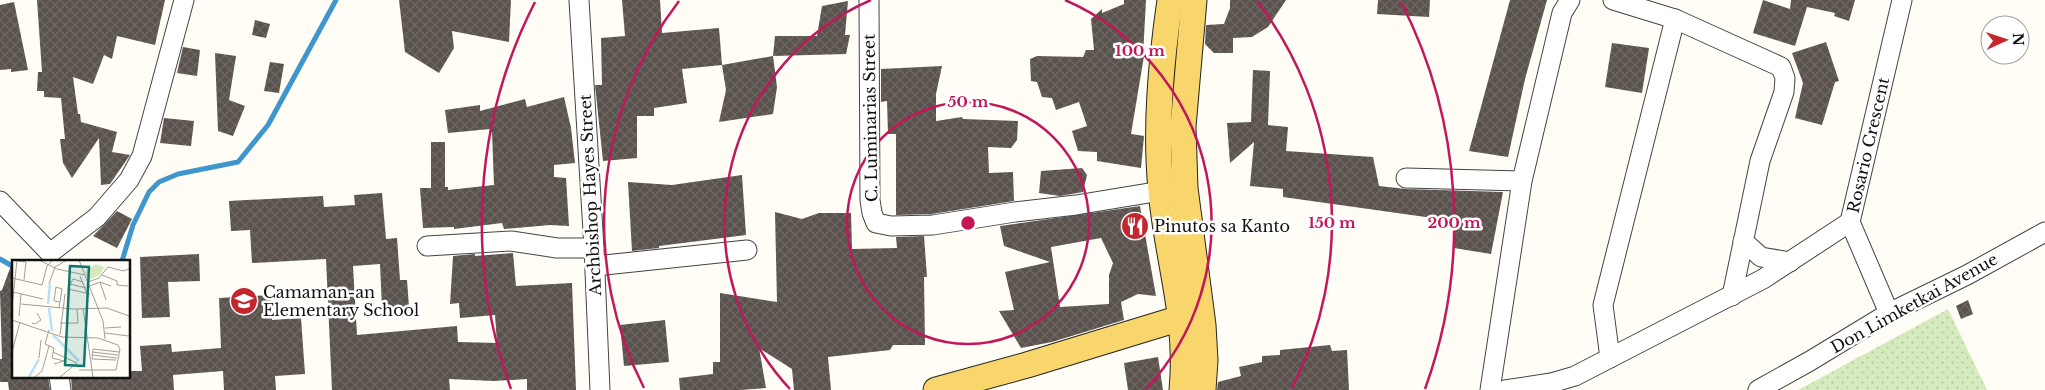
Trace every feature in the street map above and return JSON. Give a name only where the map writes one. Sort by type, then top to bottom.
[{"type":"main road","points":[[1170,0],[1158,119],[1160,191],[1205,360],[1203,390]]},
{"type":"main road","points":[[1182,390],[1192,314],[1183,127],[1194,0]]},
{"type":"main road","points":[[936,390],[1036,362],[1192,314]]},
{"type":"street","points":[[0,201],[50,257],[98,217],[129,180],[142,156],[184,0]]},
{"type":"street","name":"Archbishop Hayes Street","points":[[579,0],[595,257],[600,390]]},
{"type":"street","name":"C. Luminarias Street","points":[[869,0],[870,200],[876,223],[891,226],[933,225],[1015,212],[1076,206],[1185,188]]},
{"type":"street","points":[[1490,390],[1522,181],[1562,12],[1570,0]]},
{"type":"street","points":[[1613,0],[1675,19],[1781,67],[1785,78],[1784,92],[1760,161],[1732,296]]},
{"type":"street","name":"Rosario Crescent","points":[[1889,313],[1850,222],[1902,0]]},
{"type":"street","points":[[1610,358],[1603,305],[1675,19]]},
{"type":"street","points":[[1406,178],[1522,181]]},
{"type":"street","points":[[1505,390],[1551,383],[1575,376],[1763,279],[1850,222]]},
{"type":"street","name":"Don Limketkai Avenue","points":[[1758,390],[1889,313],[1967,275],[2045,232]]},
{"type":"street","points":[[427,246],[511,241],[557,248],[595,257],[747,250]]},
{"type":"street","points":[[1742,241],[1760,257],[1790,262]]},
{"type":"green space","points":[[1948,309],[1987,390],[1798,390]]},
{"type":"building","points":[[37,0],[165,0],[155,45],[117,36],[112,59],[104,55],[93,84],[73,77],[78,114],[80,114],[81,122],[117,132],[112,152],[130,155],[110,184],[101,185],[99,138],[72,178],[63,163],[60,139],[65,139],[61,98],[44,97],[44,91],[37,91],[38,72],[42,72]]},
{"type":"building","points":[[399,0],[511,0],[509,42],[452,31],[454,48],[439,73],[405,52]]},
{"type":"building","points":[[622,0],[660,0],[662,33],[719,28],[722,65],[682,69],[687,103],[654,108],[654,116],[637,116],[637,158],[603,161],[595,85],[602,85],[601,38],[625,36]]},
{"type":"building","points":[[1124,0],[1146,0],[1144,56],[1131,134],[1144,136],[1141,168],[1097,161],[1097,152],[1078,151],[1072,131],[1087,126],[1079,102],[1056,110],[1052,98],[1042,97],[1037,82],[1031,81],[1030,59],[1037,56],[1083,57],[1086,50],[1094,50],[1091,19],[1102,9],[1102,13],[1124,4]]},
{"type":"building","points":[[1230,0],[1286,0],[1268,27],[1252,37],[1233,38],[1233,53],[1214,53],[1205,44],[1206,25],[1224,24],[1230,8]]},
{"type":"building","points":[[1378,0],[1430,0],[1429,17],[1377,14]]},
{"type":"building","points":[[1510,0],[1547,0],[1525,79],[1508,157],[1469,151]]},
{"type":"building","points":[[1763,0],[1790,9],[1791,0],[1855,0],[1849,21],[1834,16],[1835,13],[1807,7],[1795,46],[1753,33]]},
{"type":"building","points":[[848,1],[845,35],[850,35],[846,54],[773,56],[775,36],[817,36],[822,6]]},
{"type":"building","points":[[14,2],[28,70],[11,72],[11,69],[0,70],[0,5]]},
{"type":"building","points":[[255,20],[270,24],[266,38],[252,35]]},
{"type":"building","points":[[1826,42],[1839,81],[1835,82],[1822,125],[1795,118],[1803,83],[1792,53]]},
{"type":"building","points":[[1612,43],[1649,48],[1642,93],[1605,87]]},
{"type":"building","points":[[183,47],[200,50],[197,76],[177,73]]},
{"type":"building","points":[[215,53],[236,56],[229,100],[245,106],[233,136],[218,131]]},
{"type":"building","points":[[773,56],[777,87],[773,114],[719,122],[726,90],[722,65]]},
{"type":"building","points":[[270,62],[284,64],[279,93],[264,91]]},
{"type":"building","points":[[942,66],[936,94],[936,121],[962,117],[963,119],[1018,121],[1017,140],[1011,148],[988,147],[989,173],[1013,172],[1014,201],[932,214],[896,215],[896,134],[888,134],[887,101],[881,102],[881,69]]},
{"type":"building","points":[[1253,70],[1270,71],[1268,125],[1288,127],[1286,151],[1373,157],[1379,186],[1406,189],[1503,192],[1491,254],[1454,248],[1454,221],[1283,197],[1283,189],[1250,186],[1254,142],[1230,163],[1227,123],[1251,122]]},
{"type":"building","points":[[564,97],[571,128],[575,163],[554,165],[554,177],[566,178],[569,226],[550,225],[504,229],[502,223],[454,229],[454,227],[423,228],[420,188],[431,188],[431,142],[445,142],[445,187],[448,187],[448,190],[494,185],[492,132],[489,132],[490,129],[448,133],[445,110],[480,105],[480,111],[525,99],[527,107]]},
{"type":"building","points":[[164,118],[194,121],[191,146],[160,143]]},
{"type":"building","points":[[1082,168],[1087,175],[1083,192],[1060,196],[1039,193],[1041,171]]},
{"type":"building","points":[[742,175],[746,235],[632,251],[628,182],[672,185]]},
{"type":"building","points":[[382,193],[386,239],[397,238],[400,280],[407,280],[409,307],[382,308],[380,264],[353,266],[357,335],[457,326],[458,342],[497,343],[495,315],[460,318],[459,303],[450,304],[453,256],[513,253],[516,286],[572,283],[576,390],[527,390],[527,379],[494,381],[449,379],[450,390],[332,390],[326,259],[252,263],[250,230],[231,231],[229,201],[323,196],[324,207],[355,205],[354,195]]},
{"type":"building","points":[[1140,206],[1156,296],[1138,294],[1121,302],[1124,320],[1052,342],[1021,348],[999,311],[1014,310],[1005,272],[1050,262],[1004,246],[1000,226]],"holes":[[[1101,238],[1113,263],[1109,275],[1109,304],[1060,307],[1051,247]]]},
{"type":"building","points":[[117,211],[132,219],[117,248],[93,236]]},
{"type":"building","points":[[775,212],[802,219],[819,213],[851,213],[852,249],[897,248],[896,237],[924,236],[927,277],[924,277],[925,345],[893,345],[890,350],[828,357],[831,390],[794,390],[792,369],[759,348],[766,388],[680,390],[679,378],[713,374],[713,362],[720,362],[720,293],[777,302]]},
{"type":"building","points":[[199,254],[200,281],[168,282],[170,317],[142,318],[140,257]]},
{"type":"building","points":[[12,263],[12,378],[48,378],[50,390],[9,390],[8,382],[0,382],[0,359],[2,359],[0,291]]},
{"type":"building","points":[[271,295],[272,320],[301,318],[305,374],[275,376],[276,390],[224,390],[223,371],[173,375],[174,390],[72,390],[71,378],[130,378],[130,371],[142,371],[140,346],[171,344],[172,352],[221,348],[219,298]]},
{"type":"building","points":[[1968,300],[1973,314],[1961,319],[1956,306]]},
{"type":"building","points":[[665,320],[669,362],[624,366],[620,325]]},
{"type":"building","points":[[1330,345],[1332,351],[1347,350],[1349,390],[1217,390],[1218,382],[1241,376],[1239,367],[1262,362],[1262,356],[1280,355],[1280,350]]},
{"type":"building","points":[[1158,357],[1163,390],[1128,390],[1124,363]]},
{"type":"waterway","points":[[122,260],[133,225],[149,192],[159,182],[178,174],[238,162],[268,125],[336,0]]},
{"type":"waterway","points":[[0,259],[12,266]]},
{"type":"place","name":"Pinutos sa Kanto","points":[[1135,226]]},
{"type":"place","name":"Camaman-an Elementary School","points":[[244,301]]}]
